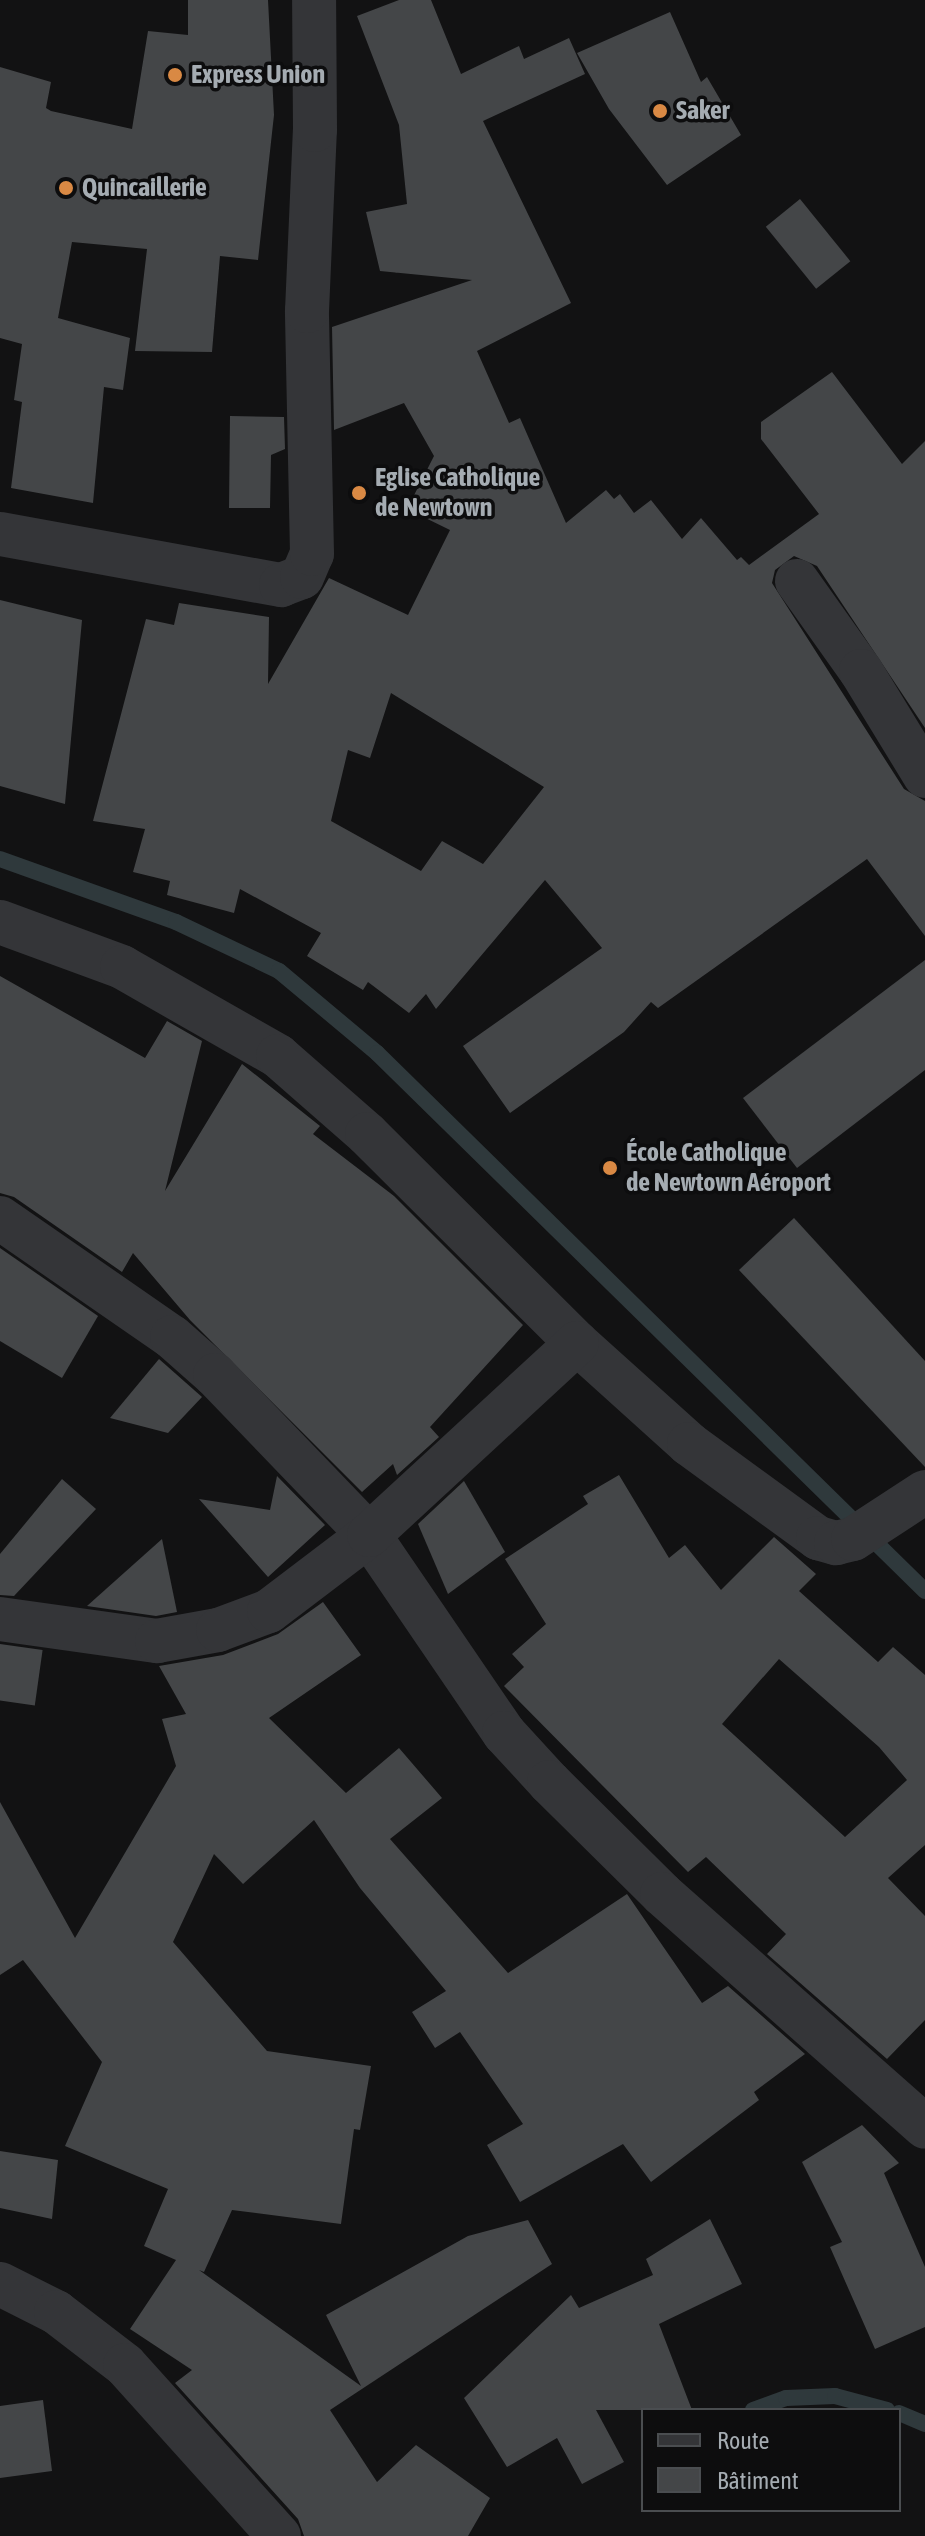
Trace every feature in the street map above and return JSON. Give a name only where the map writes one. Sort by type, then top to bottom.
[{"type":"street","points":[[0,534],[281,585],[302,577],[312,554],[307,311],[315,130],[314,0]]},
{"type":"street","points":[[797,581],[861,671],[925,776]]},
{"type":"street","points":[[0,922],[122,967],[278,1056],[367,1134],[577,1343],[689,1444],[818,1538],[836,1543],[868,1532],[920,1496]]},
{"type":"street","points":[[0,1218],[172,1337],[369,1535],[504,1733],[549,1782],[662,1894],[925,2127]]},
{"type":"street","points":[[0,1619],[157,1641],[218,1630],[269,1611],[369,1535],[577,1343]]},
{"type":"street","points":[[0,2284],[56,2312],[125,2365],[279,2536]]},
{"type":"building","points":[[188,0],[268,0],[274,115],[258,260],[220,256],[212,352],[135,351],[147,249],[72,242],[58,318],[130,338],[123,390],[104,387],[93,503],[11,488],[22,402],[14,400],[22,344],[0,338],[0,67],[51,82],[46,108],[51,111],[132,129],[148,31],[188,35]]},
{"type":"building","points":[[399,0],[431,0],[461,74],[519,46],[524,59],[569,38],[585,74],[483,121],[571,303],[477,351],[509,423],[520,418],[566,523],[606,490],[614,499],[620,494],[634,513],[651,500],[682,539],[701,518],[737,560],[741,557],[749,565],[819,514],[761,439],[761,422],[832,372],[902,464],[925,441],[925,728],[817,566],[794,556],[775,570],[772,583],[904,789],[925,801],[925,936],[867,859],[658,1008],[651,1002],[624,1032],[510,1113],[463,1046],[602,948],[545,880],[436,1009],[426,994],[409,1013],[368,982],[363,990],[307,956],[321,933],[240,889],[234,913],[167,895],[170,881],[133,872],[145,829],[93,821],[146,619],[174,625],[179,603],[269,617],[268,684],[329,578],[408,615],[450,530],[407,509],[434,456],[404,403],[334,430],[332,327],[472,280],[380,271],[366,212],[407,204],[399,125],[357,16]],"holes":[[[391,693],[544,787],[483,864],[442,841],[421,871],[331,821],[348,750],[370,758]]]},
{"type":"building","points":[[670,12],[701,82],[707,77],[741,135],[667,185],[609,109],[577,53]]},
{"type":"building","points":[[800,199],[850,261],[816,289],[766,227]]},
{"type":"building","points":[[230,416],[284,417],[285,449],[271,455],[270,508],[229,508]]},
{"type":"building","points":[[0,600],[82,620],[65,804],[0,786]]},
{"type":"building","points":[[925,960],[925,1070],[797,1168],[743,1098]]},
{"type":"building","points":[[0,976],[145,1058],[167,1021],[202,1041],[165,1191],[242,1064],[320,1126],[313,1134],[394,1196],[523,1325],[430,1427],[439,1437],[397,1475],[393,1464],[362,1492],[190,1320],[133,1253],[122,1272],[14,1197],[0,1193]]},
{"type":"building","points":[[794,1218],[925,1361],[925,1467],[739,1270]]},
{"type":"building","points":[[0,1248],[98,1316],[62,1378],[0,1341]]},
{"type":"building","points":[[159,1359],[202,1397],[168,1433],[110,1418]]},
{"type":"building","points":[[619,1475],[669,1558],[685,1545],[721,1590],[774,1537],[816,1574],[799,1591],[878,1662],[893,1647],[925,1675],[925,1845],[888,1878],[925,1916],[925,2020],[887,2059],[767,1954],[786,1934],[706,1857],[688,1872],[504,1686],[524,1667],[512,1654],[546,1624],[505,1559],[588,1504],[583,1496]],"holes":[[[779,1659],[879,1747],[907,1780],[845,1837],[722,1724]]]},
{"type":"building","points":[[277,1476],[325,1525],[268,1577],[199,1499],[270,1510]]},
{"type":"building","points":[[62,1479],[96,1509],[14,1596],[0,1595],[0,1554]]},
{"type":"building","points":[[464,1481],[505,1552],[448,1594],[418,1524]]},
{"type":"building","points":[[162,1539],[177,1612],[156,1616],[87,1606]]},
{"type":"building","points":[[323,1602],[361,1655],[269,1718],[346,1793],[399,1748],[442,1798],[390,1839],[508,1973],[627,1894],[702,2003],[728,1986],[805,2054],[754,2092],[759,2100],[651,2182],[623,2144],[520,2202],[487,2145],[523,2124],[460,2032],[435,2048],[412,2012],[446,1991],[360,1888],[314,1820],[243,1884],[214,1854],[173,1942],[267,2051],[371,2066],[360,2130],[354,2129],[341,2224],[232,2210],[204,2272],[199,2270],[361,2386],[326,2315],[468,2236],[528,2220],[552,2264],[330,2410],[377,2482],[416,2445],[490,2498],[468,2536],[304,2536],[298,2519],[175,2383],[192,2370],[130,2329],[176,2260],[144,2246],[168,2189],[65,2146],[102,2062],[23,1960],[0,1975],[0,1802],[75,1938],[176,1766],[162,1719],[186,1714],[159,1666],[223,1655],[278,1634]]},
{"type":"building","points":[[0,1644],[43,1650],[35,1705],[0,1701]]},
{"type":"building","points":[[862,2125],[899,2163],[884,2173],[925,2267],[925,2327],[875,2349],[830,2247],[842,2242],[802,2162]]},
{"type":"building","points":[[0,2151],[58,2160],[52,2219],[0,2208]]},
{"type":"building","points":[[710,2219],[742,2284],[659,2324],[691,2408],[596,2410],[624,2462],[582,2484],[557,2438],[507,2467],[464,2398],[571,2295],[579,2308],[653,2275],[646,2259]]},
{"type":"building","points":[[43,2400],[52,2471],[0,2478],[0,2406]]},
{"type":"waterway","points":[[0,859],[176,922],[279,971],[377,1053],[925,1591]]},
{"type":"waterway","points":[[758,2408],[786,2398],[835,2396],[880,2408]]},
{"type":"waterway","points":[[901,2414],[925,2424]]},
{"type":"place","name":"Express Union","points":[[175,75]]},
{"type":"place","name":"Saker","points":[[660,111]]},
{"type":"place","name":"Quincaillerie","points":[[66,188]]},
{"type":"place","name":"Eglise Catholique de Newtown","points":[[359,493]]},
{"type":"place","name":"École Catholique de Newtown Aéroport","points":[[610,1168]]}]
